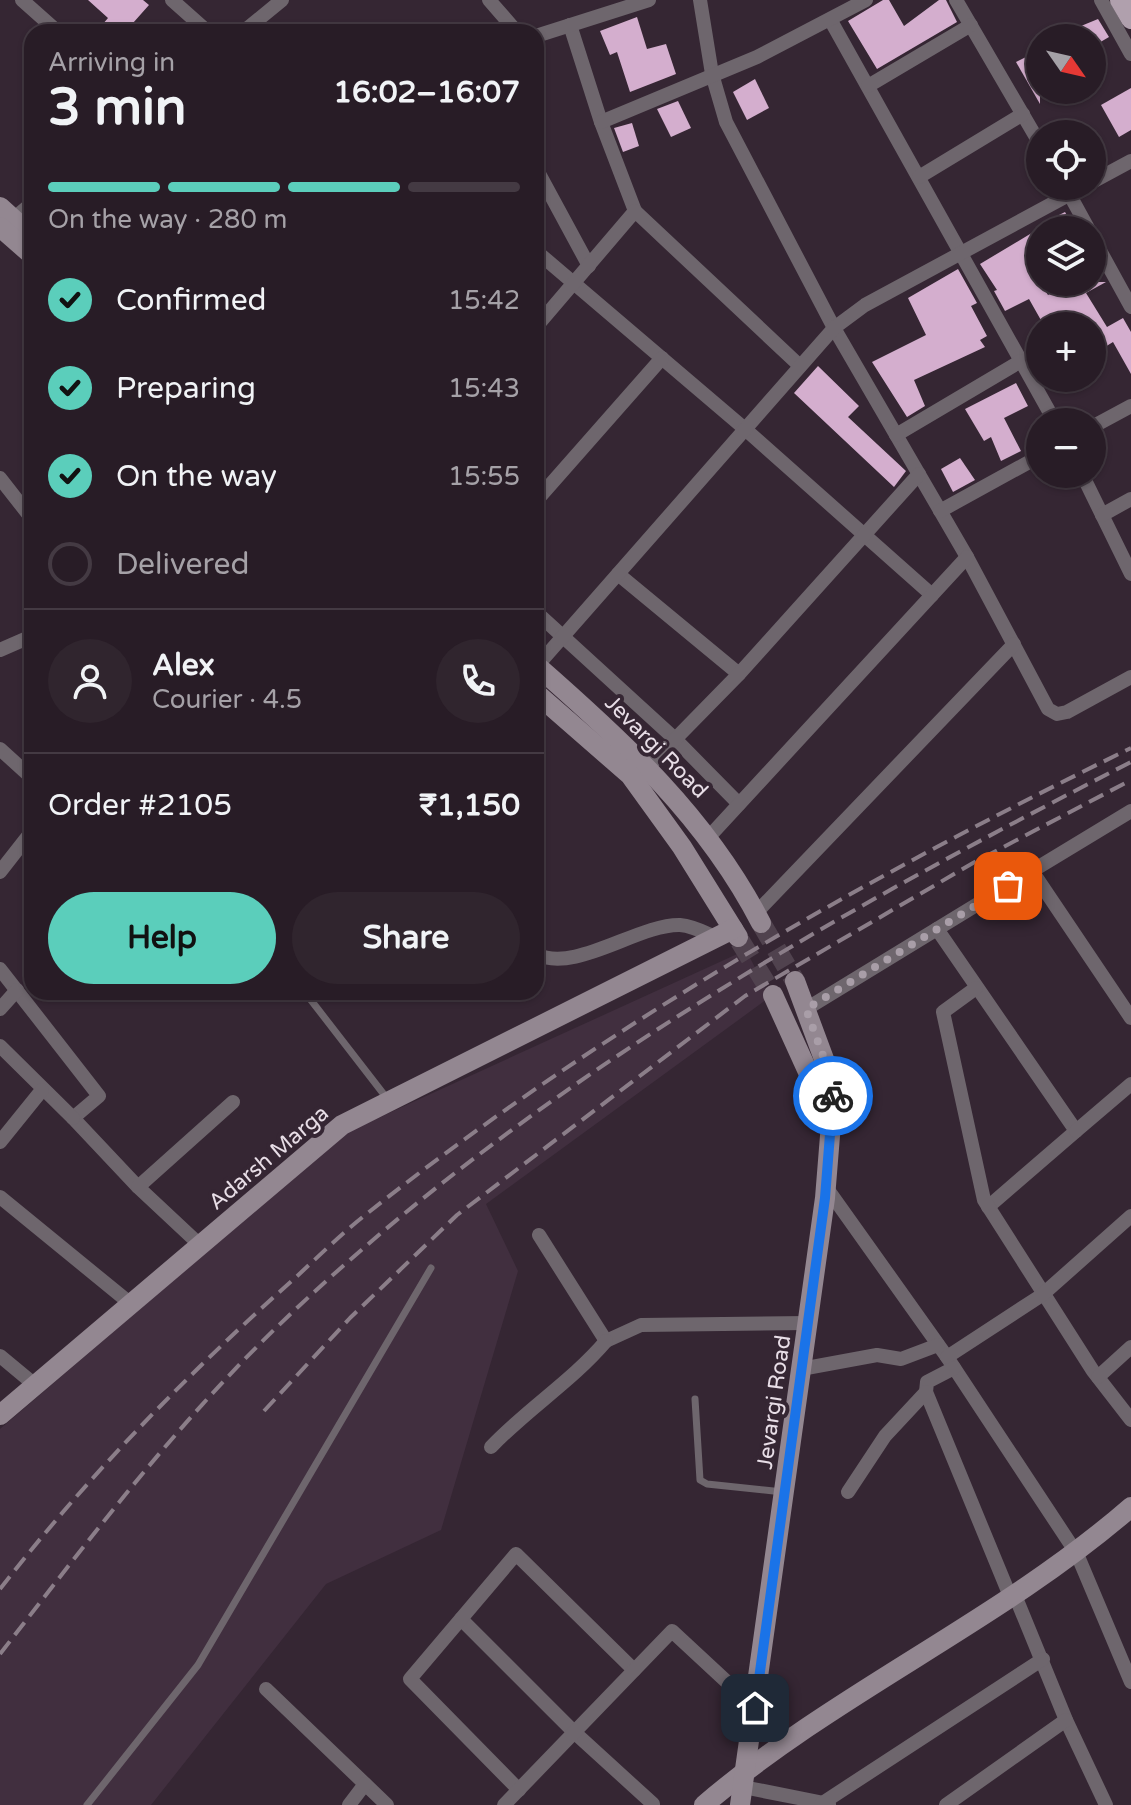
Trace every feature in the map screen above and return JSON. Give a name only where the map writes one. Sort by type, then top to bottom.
[{"type":"main road","points":[[1120,0],[1131,19]]},
{"type":"main road","points":[[3,222],[24,232]]},
{"type":"main road","points":[[3,222],[24,246]]},
{"type":"main road","name":"Jevargi Road","points":[[544,673],[641,774],[677,797],[758,918]]},
{"type":"main road","points":[[544,699],[641,774],[729,935]]},
{"type":"main road","name":"Adarsh Marga","points":[[0,1415],[342,1125],[729,935]]},
{"type":"main road","name":"Jevargi Road","points":[[743,1788],[826,1187],[834,1086],[795,981]]},
{"type":"main road","points":[[773,995],[831,1122]]},
{"type":"main road","points":[[704,1805],[743,1788],[1012,1594],[1077,1554],[1131,1507]]},
{"type":"street","points":[[22,0],[49,24]]},
{"type":"street","points":[[172,0],[199,24]]},
{"type":"street","points":[[253,24],[282,0]]},
{"type":"street","points":[[489,0],[510,24]]},
{"type":"street","points":[[544,33],[649,0]]},
{"type":"street","points":[[700,0],[712,74],[726,122],[834,328],[967,557],[1048,709],[1057,714],[1067,712],[1131,677]]},
{"type":"street","points":[[601,122],[831,21],[866,0]]},
{"type":"street","points":[[956,0],[1026,120]]},
{"type":"street","points":[[1101,0],[1131,54]]},
{"type":"street","points":[[831,21],[1047,408]]},
{"type":"street","points":[[570,25],[601,122],[635,211],[800,366]]},
{"type":"street","points":[[868,86],[971,25]]},
{"type":"street","points":[[919,177],[1023,114]]},
{"type":"street","points":[[1106,174],[1131,161]]},
{"type":"street","points":[[544,183],[589,266]]},
{"type":"street","points":[[544,659],[834,328],[865,305],[1050,200]]},
{"type":"street","points":[[3,222],[24,208]]},
{"type":"street","points":[[544,318],[635,211]]},
{"type":"street","points":[[544,258],[745,429],[932,595]]},
{"type":"street","points":[[1106,261],[1131,307]]},
{"type":"street","points":[[544,492],[662,358]]},
{"type":"street","points":[[896,435],[1021,361]]},
{"type":"street","points":[[1106,419],[1131,406]]},
{"type":"street","points":[[940,511],[1026,464]]},
{"type":"street","points":[[641,774],[739,674],[919,474]]},
{"type":"street","points":[[0,478],[24,509]]},
{"type":"street","points":[[1089,488],[1131,574]]},
{"type":"street","points":[[1102,515],[1131,499]]},
{"type":"street","points":[[707,839],[967,557]]},
{"type":"street","points":[[618,574],[739,674]]},
{"type":"street","points":[[544,619],[675,739],[739,804]]},
{"type":"street","points":[[0,650],[24,640]]},
{"type":"street","points":[[758,918],[1014,644]]},
{"type":"street","points":[[0,749],[24,771]]},
{"type":"street","points":[[806,1009],[1131,811]]},
{"type":"street","points":[[0,872],[5,853],[24,838]]},
{"type":"street","points":[[1032,871],[1131,1018]]},
{"type":"street","points":[[544,956],[560,960],[672,926],[729,935]]},
{"type":"street","points":[[937,929],[1076,1131]]},
{"type":"street","points":[[0,969],[24,999]]},
{"type":"street","points":[[976,988],[943,1012],[988,1207],[1042,1295],[1131,1420]]},
{"type":"street","points":[[0,1009],[17,990]]},
{"type":"street","points":[[25,1000],[99,1096],[73,1118]]},
{"type":"street","points":[[0,1046],[138,1187],[200,1245]]},
{"type":"street","points":[[988,1207],[1131,1084]]},
{"type":"street","points":[[0,1142],[42,1090]]},
{"type":"street","points":[[138,1187],[233,1102]]},
{"type":"street","points":[[826,1187],[946,1357],[1077,1554],[1126,1655],[1131,1682]]},
{"type":"street","points":[[0,1197],[131,1304]]},
{"type":"street","points":[[1106,1805],[1066,1720],[1043,1659],[926,1392],[927,1382],[946,1357],[1042,1295],[1131,1216]]},
{"type":"street","points":[[539,1235],[606,1341]]},
{"type":"street","points":[[491,1447],[523,1414],[583,1368],[606,1341],[641,1325],[808,1323]]},
{"type":"street","points":[[1098,1377],[1131,1347]]},
{"type":"street","points":[[801,1369],[877,1355],[901,1359],[946,1357]]},
{"type":"street","points":[[0,1356],[35,1385]]},
{"type":"street","points":[[848,1492],[885,1436],[926,1392]]},
{"type":"street","points":[[519,1790],[410,1679],[516,1554],[634,1670]]},
{"type":"street","points":[[461,1619],[574,1732],[653,1804]]},
{"type":"street","points":[[507,1804],[672,1631],[755,1708]]},
{"type":"street","points":[[743,1788],[828,1804],[1043,1659]]},
{"type":"street","points":[[266,1689],[387,1805]]},
{"type":"street","points":[[946,1805],[1066,1720]]},
{"type":"street","points":[[349,1805],[365,1784]]},
{"type":"lane","points":[[311,1000],[389,1101]]},
{"type":"lane","points":[[87,1805],[198,1665],[431,1268]]},
{"type":"lane","points":[[695,1399],[700,1480],[707,1484],[785,1492]]},
{"type":"shaded area","points":[[746,950],[770,997],[486,1204],[518,1271],[441,1530],[326,1584],[151,1805],[0,1805],[0,1429],[345,1133]]},
{"type":"building","points":[[88,0],[143,0],[149,5],[132,24],[103,24],[108,18]]},
{"type":"building","points":[[883,0],[889,0],[904,26],[939,0],[946,0],[957,22],[877,69],[848,21]]},
{"type":"building","points":[[637,17],[647,49],[666,44],[676,74],[630,92],[617,52],[610,55],[600,31]]},
{"type":"building","points":[[1026,57],[1026,80],[1016,62]]},
{"type":"building","points":[[755,79],[769,108],[747,120],[733,92]]},
{"type":"building","points":[[1131,88],[1131,130],[1119,137],[1101,105]]},
{"type":"building","points":[[678,101],[691,128],[671,137],[657,109]]},
{"type":"building","points":[[632,123],[639,146],[623,152],[614,128]]},
{"type":"building","points":[[1026,236],[1026,296],[1088,296],[1098,312],[1036,312],[1029,299],[1005,311],[994,291],[997,290],[980,264]]},
{"type":"building","points":[[958,269],[977,303],[971,306],[987,336],[980,340],[985,347],[914,380],[925,406],[907,417],[872,362],[926,335],[908,298]]},
{"type":"building","points":[[1123,318],[1131,332],[1131,374],[1113,342],[1106,346],[1106,325]]},
{"type":"building","points":[[818,366],[859,406],[848,417],[906,471],[894,487],[794,393]]},
{"type":"building","points":[[1016,383],[1028,406],[1004,418],[1021,451],[1001,461],[991,437],[984,441],[965,409]]},
{"type":"building","points":[[960,458],[975,480],[953,492],[941,469]]},
{"type":"tunnel","points":[[761,923],[795,981]]},
{"type":"tunnel","points":[[740,941],[773,995]]},
{"type":"railway","points":[[0,1589],[103,1466],[216,1351],[350,1228],[458,1144],[642,1018],[738,959],[932,849],[1131,748]]},
{"type":"railway","points":[[0,1654],[168,1443],[241,1363],[375,1239],[474,1158],[684,1012],[793,946],[904,882],[1131,762]]},
{"type":"railway","points":[[264,1411],[350,1318],[457,1215],[745,996],[973,863],[1131,780]]},
{"type":"way so far","points":[[833,1096],[834,1086],[806,1009],[1008,886]]},
{"type":"route","points":[[755,1708],[825,1198],[833,1096]]}]
